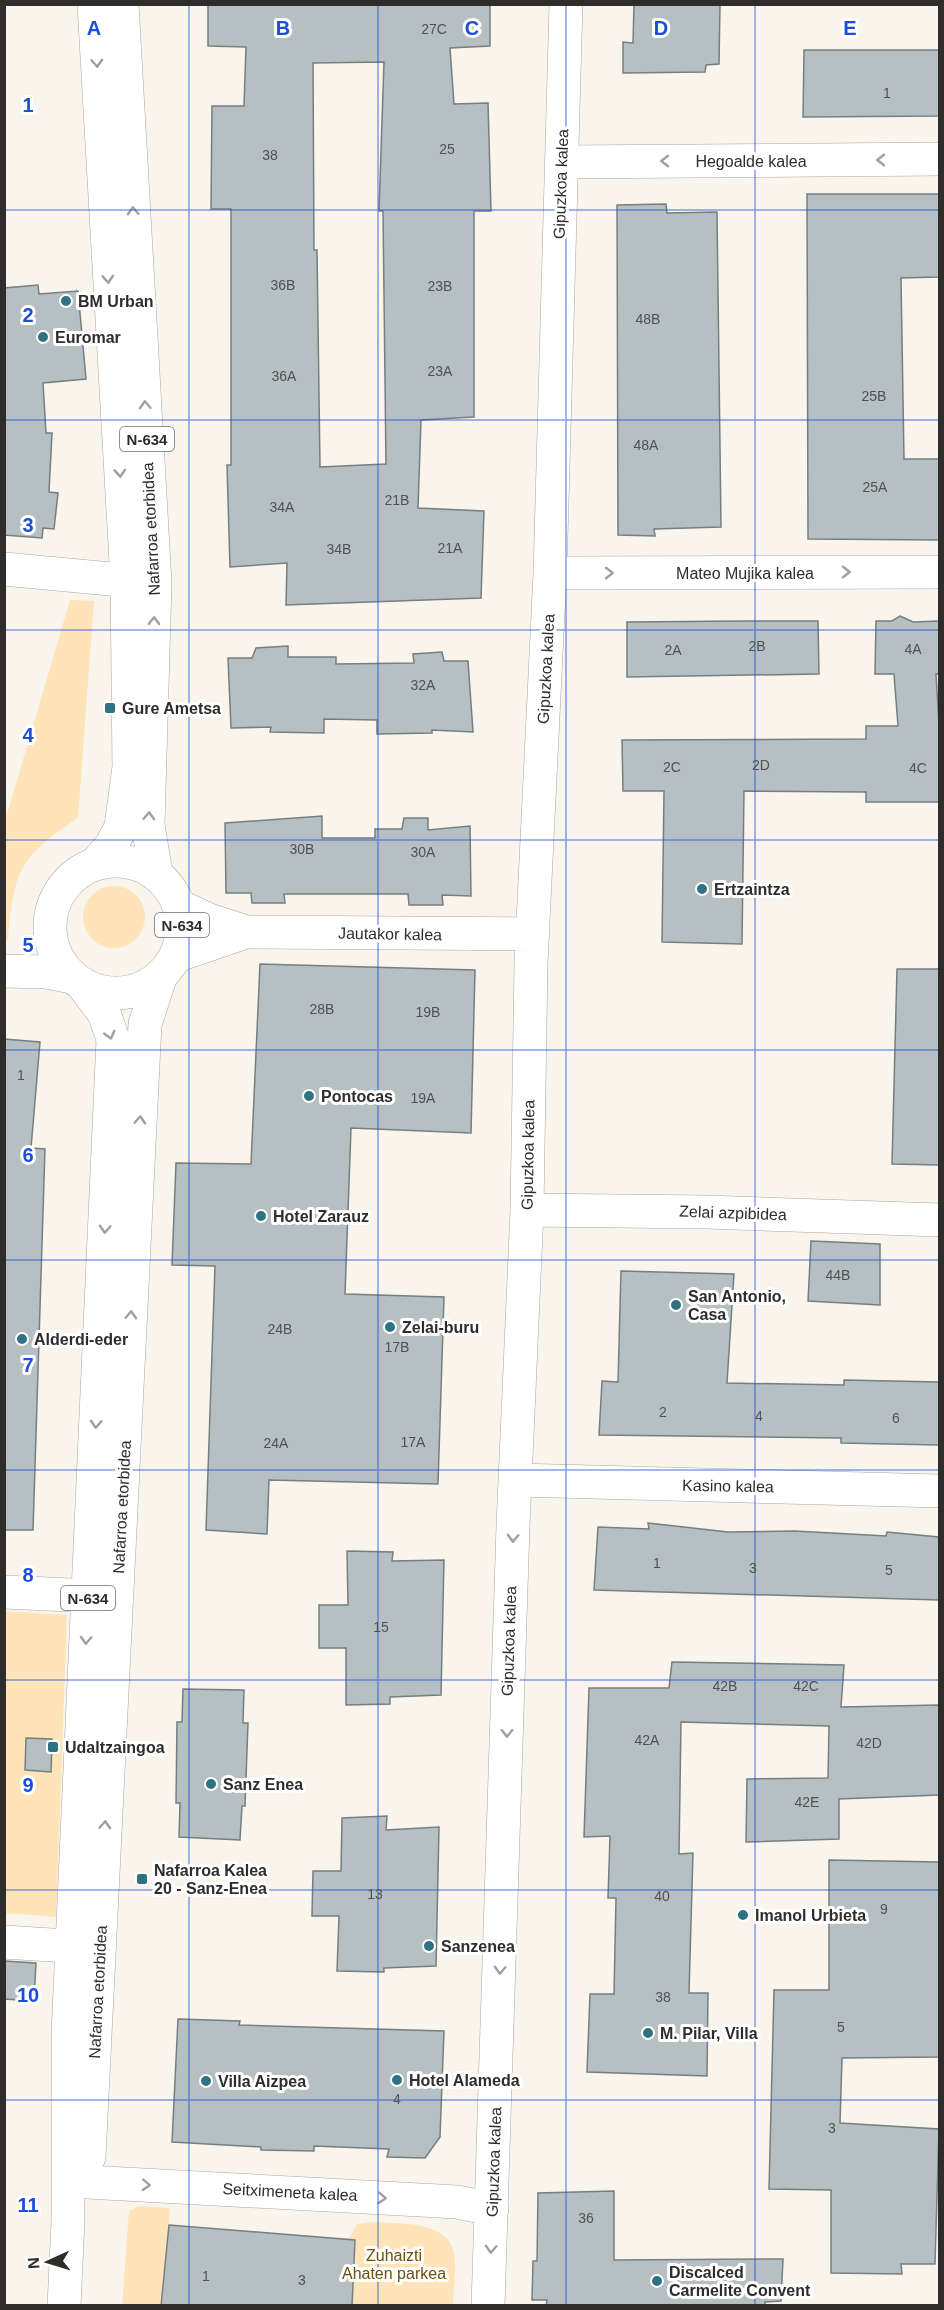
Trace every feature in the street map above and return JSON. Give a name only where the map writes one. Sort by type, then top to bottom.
[{"type":"main road","name":"Nafarroa etorbidea","points":[[94,4],[141,582],[129,767],[121,827],[111,846],[95,864]]},
{"type":"main road","name":"Nafarroa etorbidea","points":[[122,4],[148,825],[156,874]]},
{"type":"main road","name":"Gipuzkoa kalea","points":[[488,2306],[527,1210],[533,934],[550,573],[566,4]]},
{"type":"main road","name":"Hegoalde kalea","points":[[562,162],[939,159]]},
{"type":"main road","points":[[4,569],[141,582]]},
{"type":"main road","name":"Mateo Mujika kalea","points":[[550,573],[939,572]]},
{"type":"main road","name":"N-634","points":[[77,981],[58,958],[51,937],[51,914],[60,892],[75,875],[95,864],[116,860],[137,864],[156,874],[170,888],[179,906],[182,931],[168,967]]},
{"type":"main road","name":"Jautakor kalea","points":[[179,906],[209,920],[246,932],[533,934]]},
{"type":"main road","name":"Jautakor kalea","points":[[168,967],[246,932]]},
{"type":"main road","name":"Nafarroa etorbidea","points":[[103,1596],[145,1024],[168,967]]},
{"type":"main road","points":[[4,971],[46,972],[107,993],[132,992],[168,967]]},
{"type":"main road","name":"Nafarroa etorbidea","points":[[68,2221],[87,2182],[87,1947],[103,1596],[113,1039],[104,1013],[77,981]]},
{"type":"main road","name":"Zelai azpibidea","points":[[527,1210],[707,1212],[939,1220]]},
{"type":"main road","name":"Kasino kalea","points":[[517,1480],[939,1491]]},
{"type":"main road","points":[[4,1592],[103,1596]]},
{"type":"main road","points":[[4,1942],[87,1947]]},
{"type":"main road","name":"Nafarroa etorbidea","points":[[64,2306],[68,2221],[69,2035],[87,1947]]},
{"type":"main road","name":"Nafarroa etorbidea","points":[[69,2035],[81,2065],[80,2157],[87,2182]]},
{"type":"main road","name":"Seitximeneta kalea","points":[[87,2182],[457,2202],[492,2209]]},
{"type":"green space","points":[[70,600],[94,601],[78,818],[43,844],[23,868],[13,897],[8,940],[5,940],[5,821]]},
{"type":"green space","points":[[108,886],[120,886],[136,895],[143,905],[145,917],[143,929],[136,939],[120,948],[108,948],[97,943],[88,934],[83,923],[83,911],[88,900],[97,891]]},
{"type":"green space","points":[[4,1611],[67,1615],[56,1917],[5,1913]]},
{"type":"green space","points":[[139,2206],[170,2208],[161,2305],[122,2306],[129,2211]]},
{"type":"green space","name":"Zuhaizti Ahaten parkea","points":[[372,2222],[408,2224],[432,2229],[450,2242],[455,2259],[453,2305],[352,2305],[355,2241],[349,2239],[357,2224]]},
{"type":"building","points":[[208,4],[490,4],[490,46],[450,48],[454,104],[488,103],[491,211],[474,211],[474,417],[421,420],[418,508],[484,511],[481,598],[286,605],[287,563],[230,567],[227,465],[231,465],[231,209],[211,209],[212,106],[244,106],[246,47],[208,46]],"holes":[[[384,62],[379,211],[383,211],[386,464],[320,467],[317,250],[314,250],[313,63]]]},
{"type":"building","points":[[634,4],[720,4],[719,64],[706,65],[705,72],[623,73],[623,42],[633,43]]},
{"type":"building","points":[[804,50],[939,50],[939,116],[803,117]]},
{"type":"building","points":[[807,194],[939,194],[939,277],[901,278],[904,459],[939,459],[939,540],[808,539]]},
{"type":"building","points":[[666,204],[667,213],[717,212],[721,527],[654,529],[655,536],[618,535],[617,205]]},
{"type":"building","points":[[38,285],[39,294],[78,291],[86,379],[43,383],[46,433],[52,433],[49,492],[58,493],[54,529],[43,528],[42,538],[4,535],[4,288]]},
{"type":"building","points":[[900,616],[913,622],[939,621],[939,674],[936,674],[939,725],[939,802],[866,802],[866,792],[744,791],[742,944],[662,942],[664,791],[623,791],[622,740],[866,739],[866,726],[898,726],[894,674],[875,674],[876,621],[892,621]]},
{"type":"building","points":[[818,621],[819,674],[627,677],[627,622]]},
{"type":"building","points":[[288,646],[288,657],[336,657],[336,664],[414,663],[413,654],[442,652],[444,661],[468,661],[473,732],[432,730],[432,733],[377,734],[377,720],[324,719],[324,733],[270,732],[271,727],[231,728],[228,658],[252,658],[256,648]]},
{"type":"building","points":[[322,816],[322,838],[375,838],[375,829],[402,829],[404,818],[428,818],[428,830],[470,826],[471,896],[442,895],[443,905],[409,905],[408,894],[284,894],[285,903],[252,903],[251,893],[226,893],[225,823]]},
{"type":"building","points":[[260,964],[475,970],[471,1133],[351,1128],[345,1294],[444,1297],[438,1484],[269,1480],[267,1534],[206,1530],[215,1266],[172,1265],[176,1163],[251,1164]]},
{"type":"building","points":[[897,969],[939,969],[939,1165],[892,1164]]},
{"type":"building","name":"Alderdi-eder","points":[[4,1039],[40,1042],[31,1148],[45,1149],[33,1530],[4,1530]]},
{"type":"building","points":[[811,1241],[880,1244],[880,1305],[808,1301]]},
{"type":"building","points":[[621,1271],[734,1274],[727,1383],[844,1385],[844,1380],[939,1382],[939,1445],[841,1443],[841,1438],[599,1435],[602,1381],[618,1382]]},
{"type":"building","points":[[648,1523],[728,1532],[795,1531],[886,1536],[887,1532],[939,1537],[939,1600],[594,1590],[598,1527],[649,1529]]},
{"type":"building","points":[[347,1551],[393,1552],[392,1561],[444,1560],[441,1695],[390,1697],[390,1704],[346,1705],[346,1648],[319,1648],[319,1605],[348,1605]]},
{"type":"building","points":[[672,1662],[844,1665],[841,1707],[939,1705],[939,1795],[839,1799],[839,1839],[746,1842],[747,1779],[828,1778],[829,1726],[681,1722],[679,1854],[693,1853],[689,1993],[708,1993],[707,2076],[587,2072],[590,1994],[614,1994],[616,1898],[608,1898],[610,1836],[584,1837],[589,1688],[669,1688]]},
{"type":"building","name":"Sanz Enea","points":[[183,1689],[244,1690],[243,1723],[248,1723],[245,1806],[242,1806],[240,1840],[179,1837],[180,1803],[176,1803],[177,1722],[182,1722]]},
{"type":"building","points":[[26,1738],[52,1739],[51,1772],[25,1770]]},
{"type":"building","name":"Sanz Enea","points":[[387,1816],[386,1830],[439,1827],[436,1966],[384,1968],[384,1972],[337,1971],[339,1916],[312,1916],[313,1871],[341,1871],[342,1818]]},
{"type":"building","points":[[829,1860],[939,1862],[939,2057],[842,2058],[840,2123],[939,2129],[935,2264],[901,2264],[902,2274],[831,2273],[831,2190],[769,2189],[774,1990],[829,1990]]},
{"type":"building","points":[[4,1961],[36,1963],[34,2001],[4,1999]]},
{"type":"building","points":[[178,2019],[240,2021],[239,2025],[444,2031],[440,2137],[425,2158],[387,2157],[389,2149],[314,2146],[314,2151],[261,2150],[261,2147],[172,2142]]},
{"type":"building","name":"Discalced Carmelite Convent","points":[[614,2191],[614,2260],[783,2259],[781,2301],[765,2302],[765,2306],[546,2306],[547,2300],[532,2300],[533,2261],[537,2261],[538,2193]]},
{"type":"building","points":[[169,2225],[355,2240],[352,2306],[161,2306]]},
{"type":"place","name":"BM Urban","points":[[66,301]]},
{"type":"place","name":"Euromar","points":[[43,337]]},
{"type":"place","name":"Gure Ametsa","points":[[110,708]]},
{"type":"place","name":"Ertzaintza","points":[[702,889]]},
{"type":"place","name":"Pontocas","points":[[309,1096]]},
{"type":"place","name":"Hotel Zarauz","points":[[261,1216]]},
{"type":"place","name":"San Antonio, Casa","points":[[676,1305]]},
{"type":"place","name":"Zelai-buru","points":[[390,1327]]},
{"type":"place","name":"Alderdi-eder","points":[[22,1339]]},
{"type":"place","name":"Udaltzaingoa","points":[[53,1747]]},
{"type":"place","name":"Sanz Enea","points":[[211,1784]]},
{"type":"place","name":"Nafarroa Kalea 20 - Sanz-Enea","points":[[142,1879]]},
{"type":"place","name":"Imanol Urbieta","points":[[743,1915]]},
{"type":"place","name":"Sanzenea","points":[[429,1946]]},
{"type":"place","name":"M. Pilar, Villa","points":[[648,2033]]},
{"type":"place","name":"Hotel Alameda","points":[[397,2080]]},
{"type":"place","name":"Villa Aizpea","points":[[206,2081]]},
{"type":"place","name":"Discalced Carmelite Convent","points":[[657,2281]]}]
